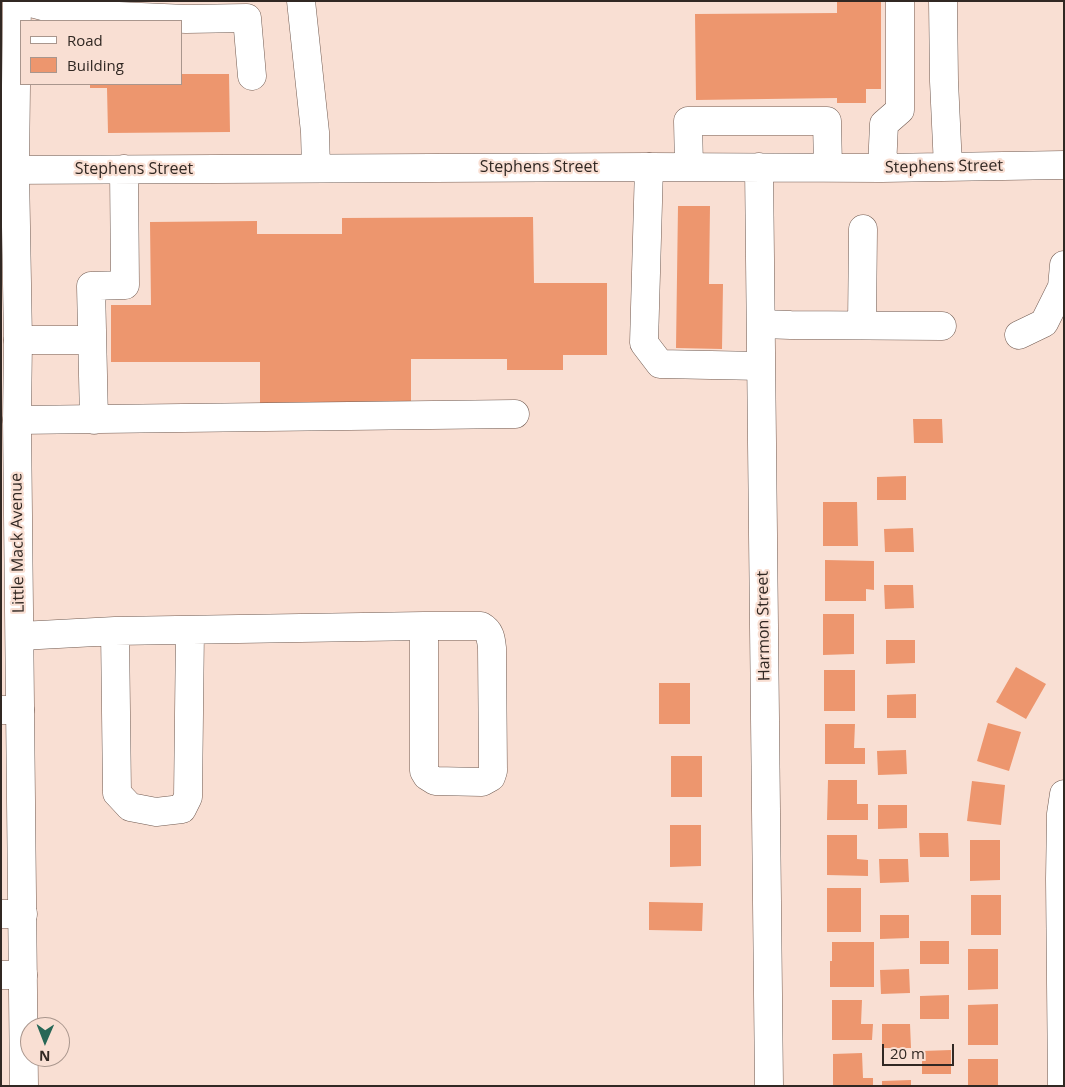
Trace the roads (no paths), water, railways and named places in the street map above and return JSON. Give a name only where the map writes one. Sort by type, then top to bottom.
[{"type":"street","name":"Little Mack Avenue","points":[[17,1],[8,170],[12,349],[17,420],[10,555],[20,636],[11,710],[12,975],[24,1086]]},
{"type":"street","points":[[23,1],[73,14],[186,19],[247,18],[252,76]]},
{"type":"street","points":[[301,1],[315,132],[316,168]]},
{"type":"street","points":[[882,168],[884,124],[900,110],[900,1]]},
{"type":"street","points":[[943,1],[948,167]]},
{"type":"street","points":[[689,167],[688,121],[827,121],[828,167]]},
{"type":"street","name":"Stephens Street","points":[[8,170],[649,167],[882,168],[1064,165]]},
{"type":"street","points":[[649,167],[644,343],[660,364],[761,366]]},
{"type":"street","name":"Harmon Street","points":[[759,167],[769,1086]]},
{"type":"street","points":[[94,420],[91,286],[125,284],[124,169]]},
{"type":"street","points":[[862,325],[863,229]]},
{"type":"street","points":[[1019,335],[1044,323],[1062,287],[1064,265]]},
{"type":"street","points":[[761,324],[942,326]]},
{"type":"street","points":[[12,349],[92,340]]},
{"type":"street","points":[[17,420],[514,414]]},
{"type":"street","points":[[20,636],[115,631],[424,626],[481,626],[491,636],[492,648],[493,771],[491,777],[482,782],[435,781],[427,776],[424,771],[424,626]]},
{"type":"street","points":[[115,631],[117,793],[130,807],[156,812],[182,809],[188,797],[190,630]]},
{"type":"street","points":[[1062,1086],[1060,869],[1061,814],[1064,794]]}]
